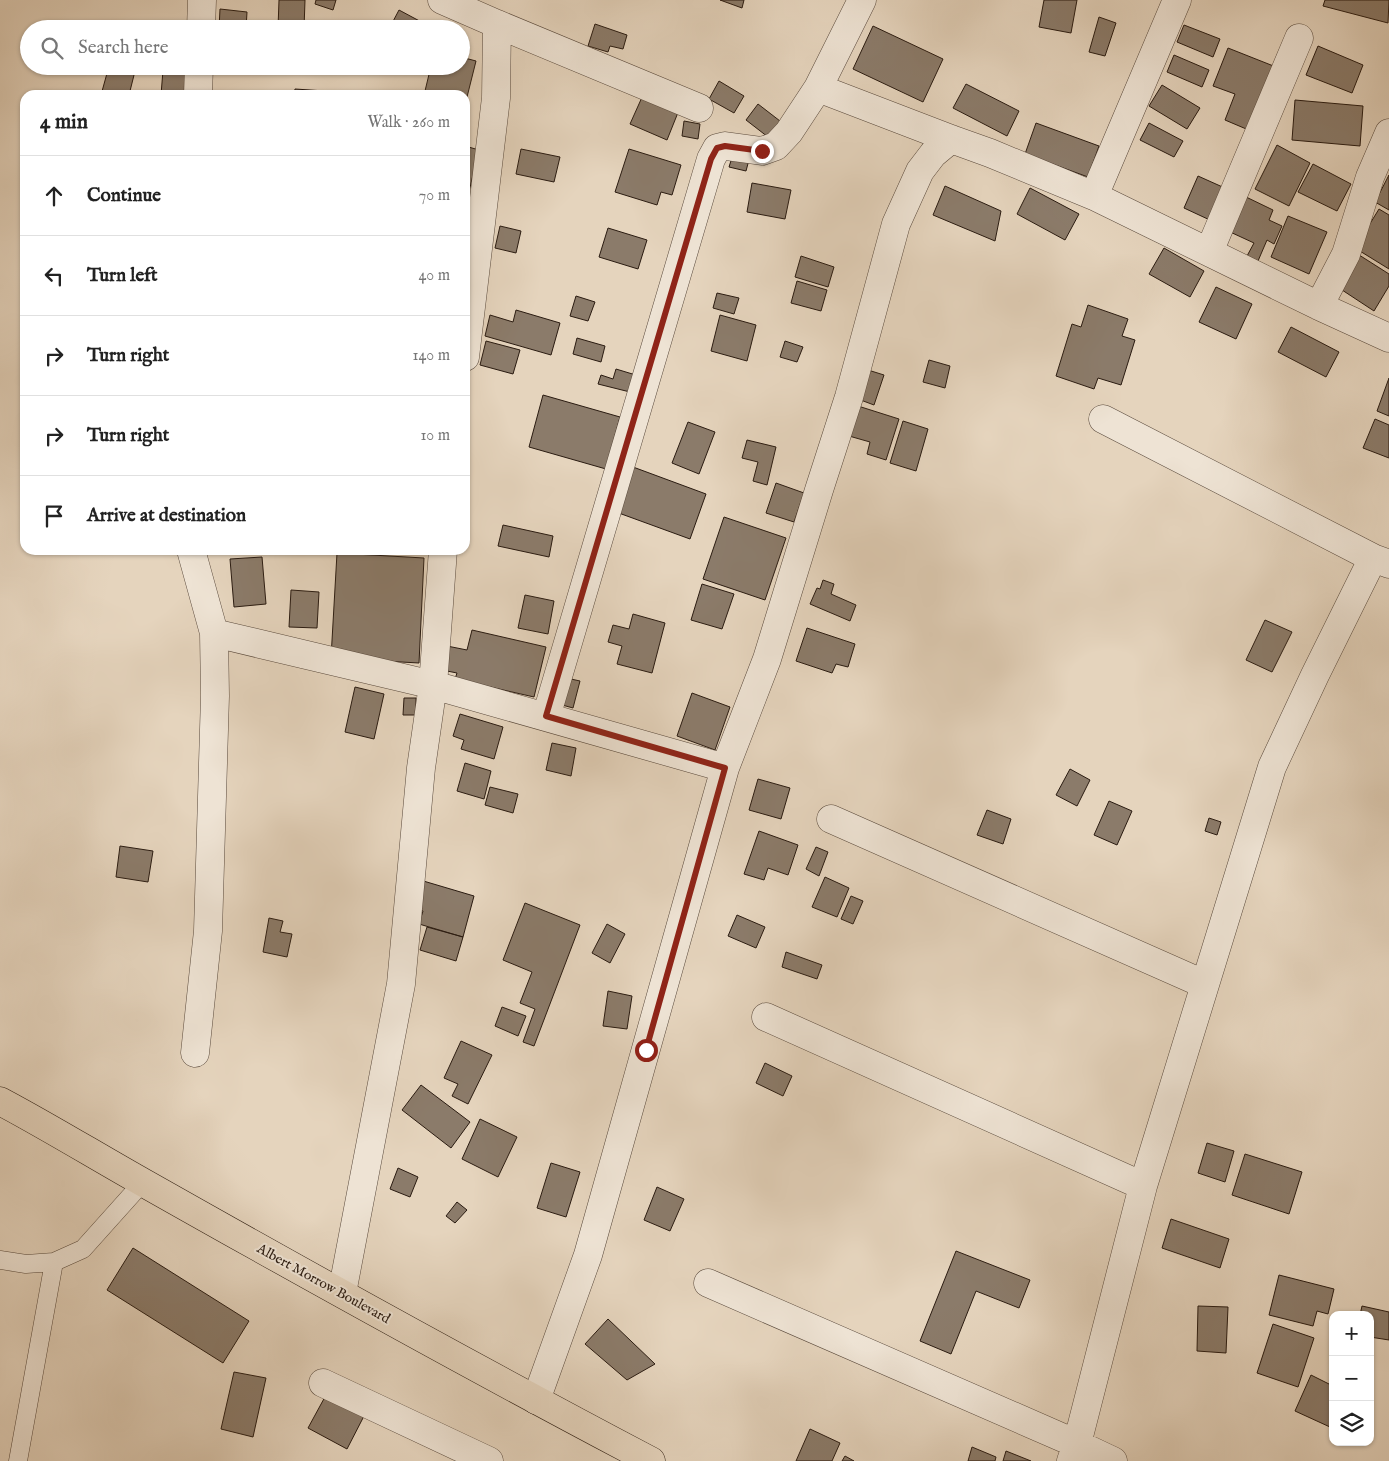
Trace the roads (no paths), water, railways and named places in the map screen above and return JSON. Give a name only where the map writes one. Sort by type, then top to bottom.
[{"type":"highway","name":"Albert Morrow Boulevard","points":[[0,1100],[342,1293],[651,1461]]},
{"type":"street","points":[[201,20],[202,0]]},
{"type":"street","points":[[442,0],[699,108]]},
{"type":"street","points":[[546,716],[711,159],[717,148],[725,146],[762,151],[776,146],[789,132],[818,88],[862,0]]},
{"type":"street","points":[[1094,196],[1177,0]]},
{"type":"street","points":[[470,315],[496,98],[497,24]]},
{"type":"street","points":[[1209,252],[1299,38]]},
{"type":"street","points":[[198,90],[199,75]]},
{"type":"street","points":[[818,88],[951,140],[990,153],[1094,196],[1319,306],[1389,338]]},
{"type":"street","points":[[1319,306],[1346,254],[1370,177],[1389,133]]},
{"type":"street","points":[[536,1400],[588,1256],[725,768],[768,659],[849,397],[896,224],[920,170],[933,154],[951,140]]},
{"type":"street","points":[[1074,1452],[1143,1186],[1272,767],[1315,674],[1381,561],[1103,419]]},
{"type":"street","points":[[192,555],[214,632],[215,696],[208,931],[195,1053]]},
{"type":"street","points":[[342,1293],[401,984],[420,768],[433,685],[443,555]]},
{"type":"street","points":[[214,632],[433,685],[725,768]]},
{"type":"street","points":[[831,819],[1204,984]]},
{"type":"street","points":[[766,1017],[1143,1186]]},
{"type":"street","points":[[708,1283],[1074,1452],[1113,1461]]},
{"type":"street","points":[[323,1383],[476,1458]]},
{"type":"lane","points":[[0,1260],[26,1264],[54,1262],[83,1249],[143,1182]]},
{"type":"lane","points":[[18,1461],[54,1262]]}]
